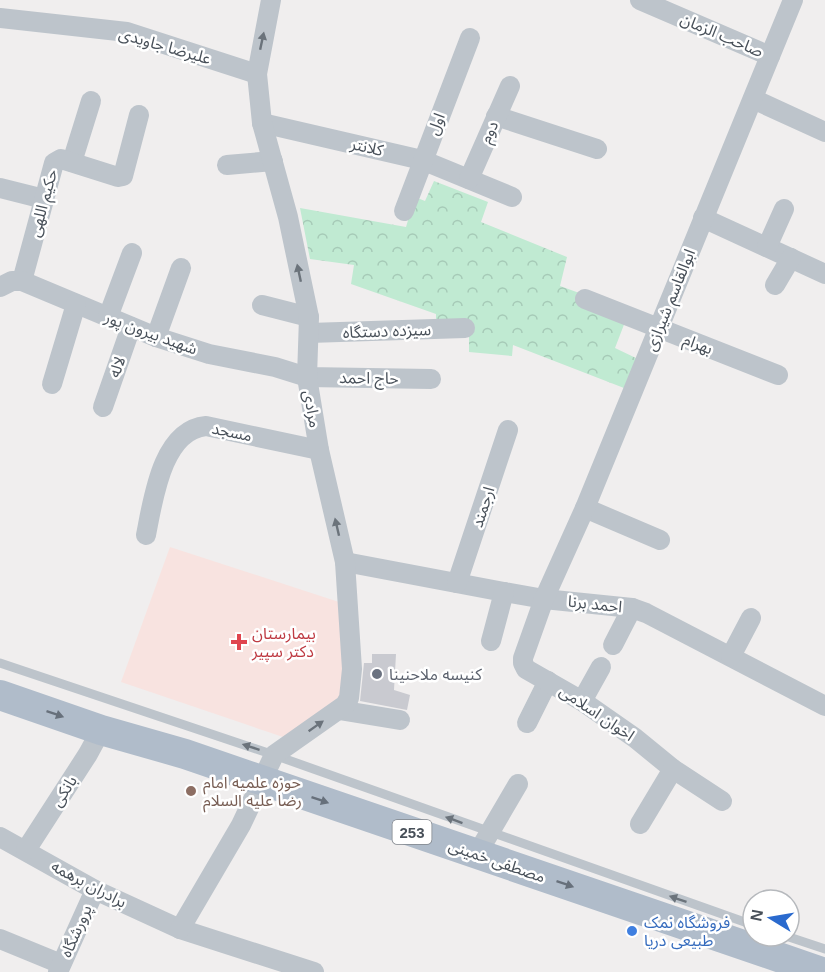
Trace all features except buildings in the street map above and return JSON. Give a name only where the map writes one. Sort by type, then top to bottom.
[{"type":"main road","name":"مصطفی خمینی","points":[[0,695],[101,730],[185,754],[268,768],[483,843],[823,971]]},
{"type":"street","name":"مرادی","points":[[271,0],[257,74],[262,123],[288,217],[309,325],[307,377],[319,450],[345,562],[352,669],[349,698],[339,710]]},
{"type":"street","name":"صاحب الزمان","points":[[640,0],[770,56]]},
{"type":"street","name":"ابوالقاسم شیرازی","points":[[544,599],[585,508],[794,0]]},
{"type":"street","name":"علیرضا جاویدی","points":[[0,18],[127,32],[257,74]]},
{"type":"street","name":"اول","points":[[404,211],[470,38]]},
{"type":"street","name":"دوم","points":[[469,179],[510,86]]},
{"type":"street","points":[[753,99],[825,132]]},
{"type":"street","points":[[72,162],[91,102]]},
{"type":"street","name":"حکیم اللهی","points":[[22,281],[54,163],[61,159],[118,177],[123,176],[139,115]]},
{"type":"street","points":[[496,116],[597,149]]},
{"type":"street","name":"کلانتر","points":[[262,123],[422,160],[512,197]]},
{"type":"street","points":[[227,165],[273,161]]},
{"type":"street","points":[[0,188],[44,199]]},
{"type":"street","points":[[767,247],[784,209]]},
{"type":"street","points":[[703,218],[825,274]]},
{"type":"street","points":[[108,317],[132,253]]},
{"type":"street","points":[[775,285],[791,258]]},
{"type":"street","points":[[156,337],[181,268]]},
{"type":"street","points":[[0,287],[12,281],[22,281]]},
{"type":"street","name":"شهید بیرون پور","points":[[22,281],[131,327],[193,350],[275,367],[307,377]]},
{"type":"street","name":"بهرام","points":[[585,299],[778,375]]},
{"type":"street","points":[[52,384],[76,304]]},
{"type":"street","name":"سیزده دستگاه","points":[[262,305],[309,325],[465,328]]},
{"type":"street","name":"لاله","points":[[103,406],[131,327]]},
{"type":"street","name":"حاج احمد","points":[[307,377],[431,379]]},
{"type":"street","name":"مسجد","points":[[146,535],[161,471],[172,448],[183,434],[195,427],[206,426],[319,450]]},
{"type":"street","name":"ارجمند","points":[[457,583],[508,430]]},
{"type":"street","points":[[585,508],[660,540]]},
{"type":"street","name":"احمد برنا","points":[[345,562],[544,599],[632,608],[731,656],[825,706]]},
{"type":"street","points":[[491,641],[504,592]]},
{"type":"street","name":"اخوان اسلامی","points":[[544,599],[523,658],[526,669],[582,701],[673,769]]},
{"type":"street","points":[[613,645],[632,608]]},
{"type":"street","points":[[731,656],[751,618]]},
{"type":"street","points":[[582,701],[601,667]]},
{"type":"street","points":[[527,723],[548,681]]},
{"type":"street","points":[[180,928],[241,825],[268,768],[339,710],[400,720]]},
{"type":"street","name":"بانکی","points":[[26,850],[101,730]]},
{"type":"street","points":[[640,824],[673,769],[722,801]]},
{"type":"street","points":[[483,843],[518,784]]},
{"type":"street","name":"برادران برهمه","points":[[0,837],[94,890],[180,928],[314,972]]},
{"type":"street","name":"پرورشگاه","points":[[59,968],[94,890]]},
{"type":"street","points":[[0,939],[59,968]]},
{"type":"lane","points":[[0,663],[268,768]]},
{"type":"lane","points":[[483,843],[741,921]]},
{"type":"lane","points":[[801,941],[825,949]]},
{"type":"shaded area","name":"بیمارستان دکتر سپیر","points":[[170,547],[342,603],[345,690],[334,703],[297,732],[283,737],[121,682]]},
{"type":"green space","points":[[434,181],[488,202],[481,222],[567,257],[560,286],[582,294],[625,322],[615,348],[638,359],[624,388],[513,345],[512,356],[469,352],[469,324],[436,326],[436,314],[351,284],[354,265],[310,259],[300,208],[406,227],[415,197],[425,201]]},
{"type":"place","name":"بیمارستان دکتر سپیر","points":[[239,642]]},
{"type":"place","name":"کنیسه ملاحنینا","points":[[377,674]]},
{"type":"place","name":"حوزه علمیه امام رضا علیه السلام","points":[[191,791]]},
{"type":"place","name":"فروشگاه نمک طبیعی دریا","points":[[632,931]]}]
